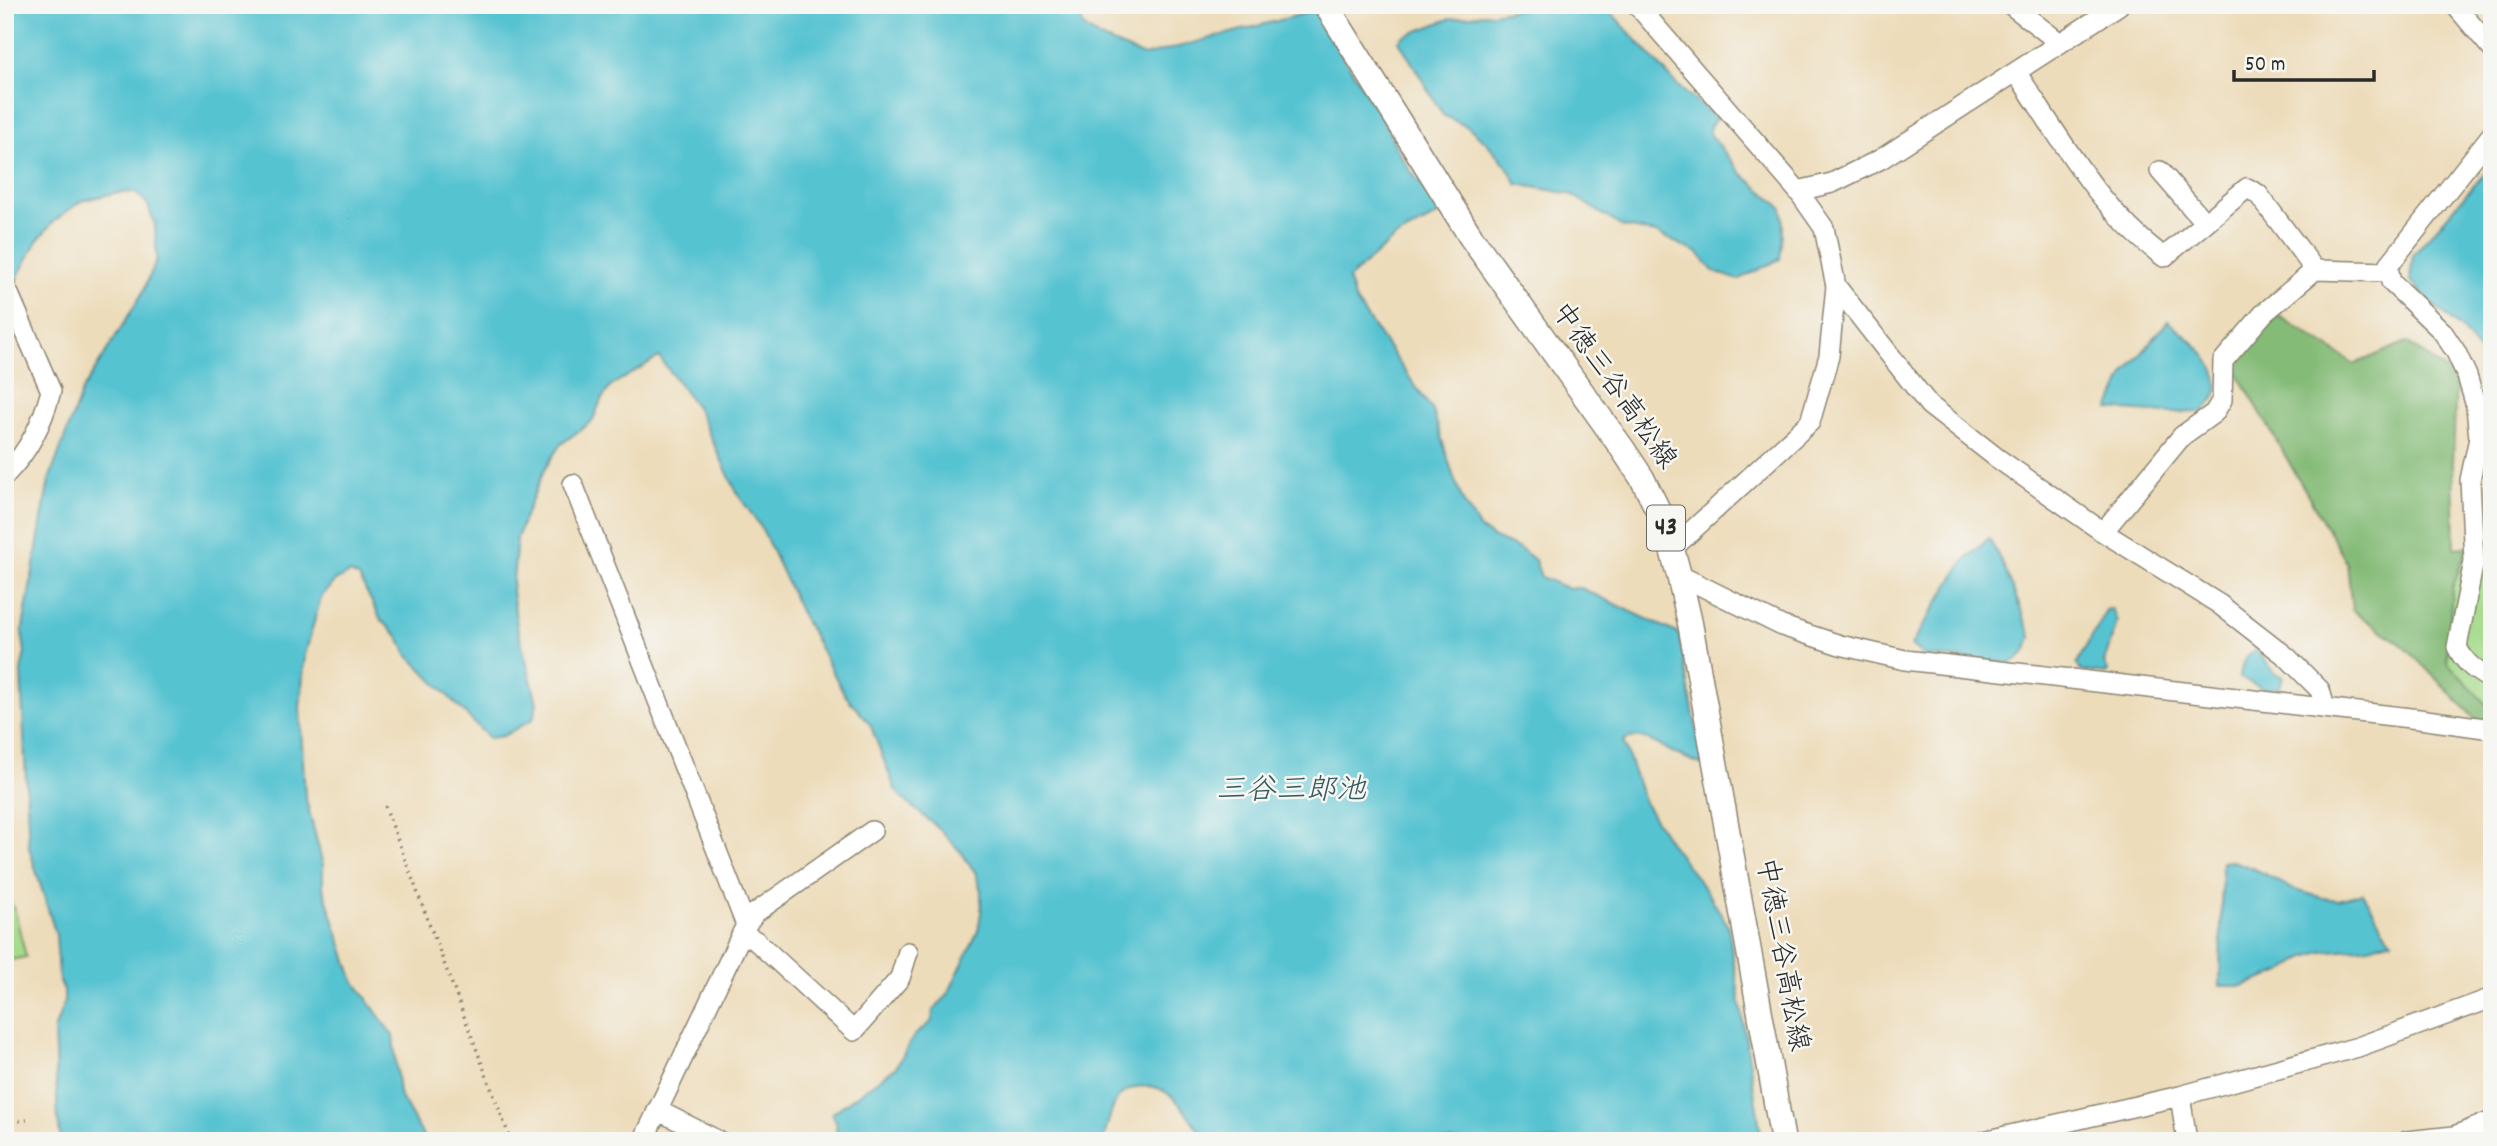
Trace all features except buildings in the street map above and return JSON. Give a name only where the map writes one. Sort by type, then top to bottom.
[{"type":"main road","name":"中徳三谷高松線","points":[[1326,5],[1471,237],[1642,478],[1665,524],[1690,623],[1783,1141]]},
{"type":"street","points":[[1637,5],[1798,191],[1824,228],[1836,286],[1829,356],[1810,422],[1672,549]]},
{"type":"street","points":[[2011,5],[2060,43]]},
{"type":"street","points":[[1798,191],[1832,183],[1881,159],[2119,5]]},
{"type":"street","points":[[2455,5],[2492,49]]},
{"type":"street","points":[[2016,72],[2100,196],[2138,238],[2164,257],[2247,188],[2258,194],[2315,270]]},
{"type":"street","points":[[2492,134],[2388,266],[2391,282],[2442,331],[2456,352],[2476,406],[2479,438],[2470,490],[2474,561],[2457,647],[2473,670],[2492,680]]},
{"type":"street","points":[[2160,171],[2205,223]]},
{"type":"street","points":[[2103,532],[2182,436],[2214,413],[2222,400],[2223,360],[2264,313],[2315,270],[2389,272]]},
{"type":"street","points":[[1836,286],[1929,405],[1997,458],[2103,532],[2219,604],[2287,657],[2319,690],[2325,708]]},
{"type":"street","points":[[5,475],[20,460],[36,433],[51,391],[8,291]]},
{"type":"street","points":[[573,484],[744,929],[855,1031],[900,978],[908,952]]},
{"type":"street","points":[[1679,575],[1782,626],[1840,646],[1905,660],[2492,729]]},
{"type":"street","points":[[643,1141],[744,929],[755,913],[872,831]]},
{"type":"street","points":[[1984,1141],[2180,1096],[2358,1047],[2490,1002]]},
{"type":"street","points":[[2180,1096],[2187,1141]]},
{"type":"street","points":[[657,1110],[719,1141]]},
{"type":"street","points":[[2407,1141],[2454,1136],[2492,1121]]},
{"type":"path","points":[[385,806],[511,1141]]},
{"type":"path","points":[[5,1122],[27,1119]]},
{"type":"green space","points":[[2279,316],[2355,364],[2407,342],[2456,378],[2453,463],[2455,548],[2484,545],[2492,536],[2492,539],[2483,548],[2466,550],[2452,588],[2447,662],[2492,711],[2492,736],[2405,647],[2352,610],[2347,563],[2229,358]]},
{"type":"green space","points":[[2492,539],[2492,711],[2447,663],[2452,588],[2466,550],[2483,548]]},
{"type":"green space","points":[[5,890],[15,912],[26,957],[5,961]]},
{"type":"water","name":"三谷三郎池","points":[[5,5],[1074,5],[1080,13],[1083,26],[1100,38],[1144,56],[1314,11],[1386,124],[1402,158],[1441,210],[1438,215],[1393,239],[1348,279],[1356,302],[1433,411],[1463,501],[1480,529],[1520,549],[1535,560],[1541,577],[1567,588],[1581,588],[1679,634],[1703,765],[1643,738],[1623,741],[1645,804],[1728,926],[1762,1141],[1206,1141],[1169,1094],[1148,1086],[1136,1087],[1118,1098],[1103,1141],[846,1141],[836,1131],[837,1123],[831,1114],[896,1067],[914,1036],[932,1021],[933,1010],[947,996],[978,931],[981,891],[975,872],[961,852],[895,789],[870,724],[845,695],[802,615],[762,529],[737,493],[697,408],[659,357],[612,385],[601,400],[593,420],[560,445],[544,470],[517,538],[512,591],[517,626],[537,703],[533,719],[503,736],[489,738],[407,654],[398,636],[381,620],[359,577],[350,573],[335,581],[321,597],[305,655],[300,708],[305,796],[323,865],[323,888],[353,979],[393,1036],[399,1094],[426,1141],[61,1141],[54,1031],[64,1002],[64,991],[59,979],[56,935],[29,848],[21,671],[25,652],[22,633],[49,480],[82,391],[143,292],[157,259],[155,225],[147,203],[135,192],[115,193],[81,201],[53,222],[37,241],[5,300]]},
{"type":"water","points":[[1546,5],[1599,5],[1608,9],[1680,88],[1716,118],[1709,128],[1710,134],[1742,174],[1782,208],[1780,259],[1738,280],[1713,271],[1698,253],[1656,233],[1621,226],[1571,194],[1517,184],[1507,166],[1486,142],[1468,127],[1443,115],[1399,41],[1402,37],[1449,19]]},
{"type":"water","points":[[2492,165],[2492,406],[2480,353],[2460,328],[2410,280],[2413,255]]},
{"type":"water","points":[[2168,321],[2194,343],[2210,362],[2217,383],[2214,399],[2203,412],[2168,413],[2109,409],[2124,375]]},
{"type":"water","points":[[1989,538],[2005,569],[2031,636],[2027,650],[2009,663],[1924,656],[1911,645],[1963,563]]},
{"type":"water","points":[[2112,609],[2117,622],[2104,663],[2107,674],[2081,671],[2077,664],[2080,657],[2106,610]]},
{"type":"water","points":[[2256,650],[2276,674],[2283,676],[2280,687],[2265,689],[2240,678],[2246,657]]},
{"type":"water","points":[[2233,861],[2259,871],[2292,889],[2323,898],[2338,900],[2363,893],[2392,940],[2369,947],[2321,952],[2304,958],[2282,972],[2243,986],[2220,986],[2222,862]]}]
